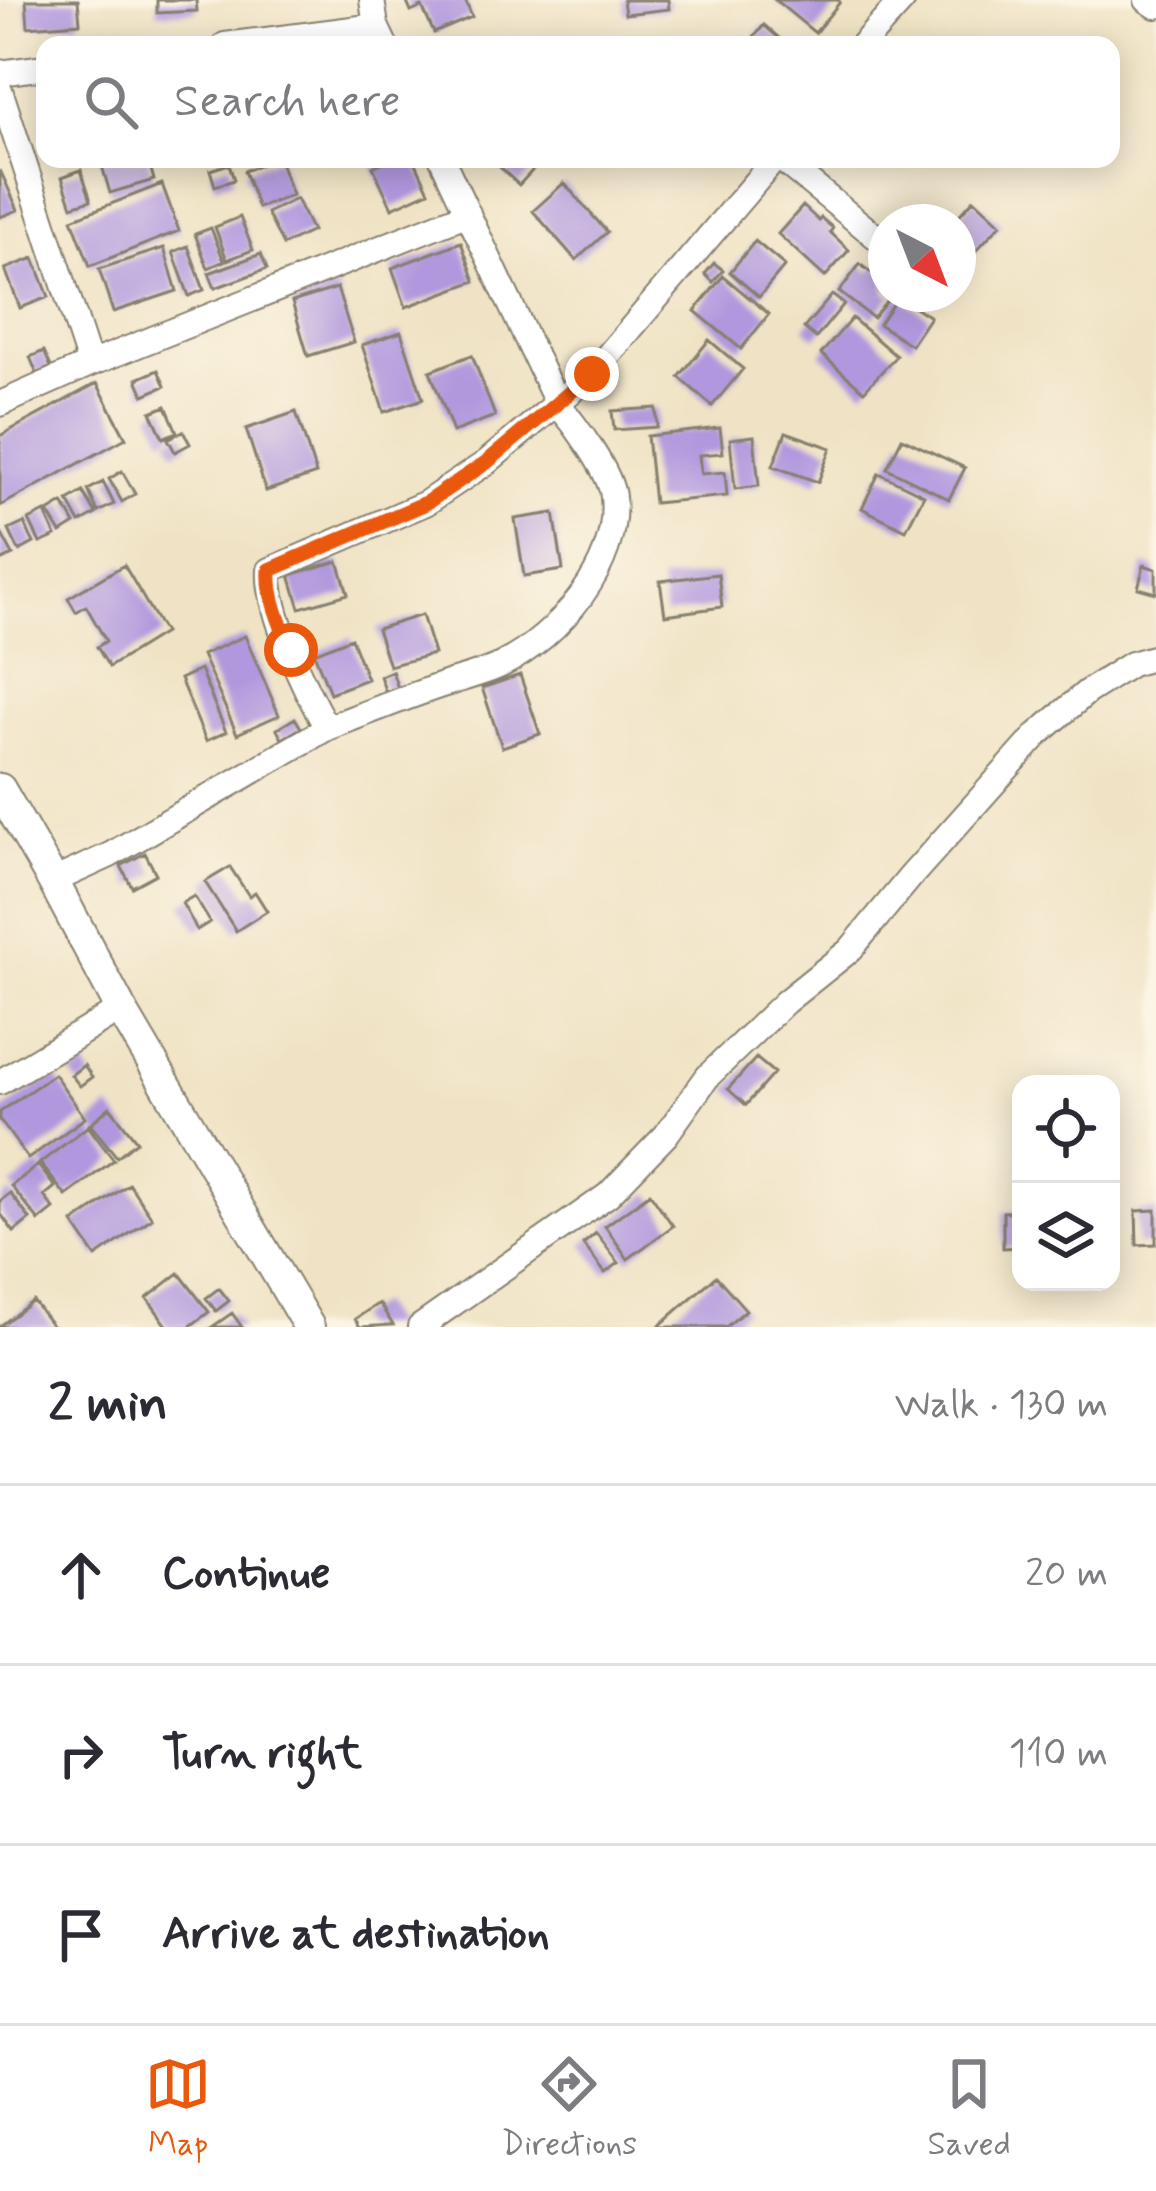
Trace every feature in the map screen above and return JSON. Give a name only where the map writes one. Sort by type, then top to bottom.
[{"type":"main road","points":[[0,789],[121,1010],[309,1327]]},
{"type":"street","points":[[372,0],[381,36]]},
{"type":"street","points":[[870,36],[903,0]]},
{"type":"street","points":[[1147,0],[1156,6]]},
{"type":"street","points":[[0,73],[36,68]]},
{"type":"street","points":[[0,90],[90,364]]},
{"type":"street","points":[[53,881],[110,855],[327,728],[500,665],[559,622],[599,568],[612,528],[614,493],[574,424],[556,403],[446,168]]},
{"type":"street","points":[[327,728],[275,607],[270,570],[426,503],[487,462],[592,374],[770,168]]},
{"type":"street","points":[[789,168],[868,231]]},
{"type":"street","points":[[0,404],[468,213]]},
{"type":"street","points":[[420,1327],[608,1195],[666,1135],[708,1076],[850,950],[1037,734],[1087,692],[1132,664],[1156,658]]},
{"type":"street","points":[[0,1082],[121,1010]]},
{"type":"building","points":[[26,0],[78,0],[80,23],[28,27]]},
{"type":"building","points":[[157,0],[196,0],[197,11],[157,13]]},
{"type":"building","points":[[406,0],[465,0],[472,17],[434,33],[422,7],[411,12]]},
{"type":"building","points":[[623,0],[668,0],[669,9],[625,14]]},
{"type":"building","points":[[775,0],[838,0],[840,2],[815,33]]},
{"type":"building","points":[[764,25],[777,36],[755,36]]},
{"type":"building","points":[[103,168],[151,168],[154,180],[110,193]]},
{"type":"building","points":[[230,168],[234,180],[215,186],[210,170]]},
{"type":"building","points":[[282,168],[292,195],[258,208],[244,171]]},
{"type":"building","points":[[373,168],[418,168],[429,191],[392,208]]},
{"type":"building","points":[[501,168],[535,168],[519,185]]},
{"type":"building","points":[[0,170],[18,210],[0,217]]},
{"type":"building","points":[[81,170],[91,200],[72,206],[62,177]]},
{"type":"building","points":[[564,183],[607,232],[576,260],[533,211]]},
{"type":"building","points":[[162,184],[179,231],[90,266],[72,219]]},
{"type":"building","points":[[296,199],[312,231],[283,245],[267,213]]},
{"type":"building","points":[[974,199],[1001,224],[976,251],[976,204],[969,204]]},
{"type":"building","points":[[803,206],[833,228],[830,232],[849,250],[825,277],[778,234]]},
{"type":"building","points":[[240,217],[253,250],[227,260],[215,227]]},
{"type":"building","points":[[211,228],[224,261],[208,268],[195,234]]},
{"type":"building","points":[[755,241],[785,266],[759,297],[730,272]]},
{"type":"building","points":[[461,242],[475,281],[406,307],[392,268]]},
{"type":"building","points":[[188,246],[204,290],[189,296],[173,252]]},
{"type":"building","points":[[164,248],[177,291],[113,312],[99,269]]},
{"type":"building","points":[[261,254],[267,269],[215,288],[209,273]]},
{"type":"building","points":[[34,258],[49,297],[20,308],[5,269]]},
{"type":"building","points":[[714,263],[723,270],[713,282],[705,274]]},
{"type":"building","points":[[860,264],[868,270],[868,312],[878,312],[873,318],[839,292]]},
{"type":"building","points":[[723,276],[769,314],[741,349],[695,311]]},
{"type":"building","points":[[337,288],[354,342],[308,356],[292,302]]},
{"type":"building","points":[[832,295],[844,304],[816,338],[804,328]]},
{"type":"building","points":[[887,312],[922,312],[930,317],[911,345],[879,324]]},
{"type":"building","points":[[852,318],[896,356],[864,391],[821,354]]},
{"type":"building","points":[[401,332],[423,399],[384,412],[362,345]]},
{"type":"building","points":[[709,340],[743,369],[712,406],[679,377]]},
{"type":"building","points":[[44,351],[51,367],[37,374],[30,357]]},
{"type":"building","points":[[472,355],[495,416],[453,432],[430,371]]},
{"type":"building","points":[[158,370],[165,386],[144,395],[137,379]]},
{"type":"building","points":[[97,383],[126,438],[0,506],[0,436]]},
{"type":"building","points":[[166,406],[177,432],[163,438],[151,412]]},
{"type":"building","points":[[656,408],[657,427],[614,430],[612,411]]},
{"type":"building","points":[[296,412],[316,474],[266,491],[246,429]]},
{"type":"building","points":[[720,428],[723,453],[699,455],[701,474],[725,472],[727,496],[654,503],[647,436]]},
{"type":"building","points":[[183,431],[190,444],[175,452],[168,439]]},
{"type":"building","points":[[786,432],[831,448],[818,482],[773,466]]},
{"type":"building","points":[[754,436],[759,486],[735,489],[730,439]]},
{"type":"building","points":[[902,438],[965,468],[949,499],[887,468]]},
{"type":"building","points":[[122,471],[135,494],[122,502],[109,479]]},
{"type":"building","points":[[879,473],[924,495],[906,530],[862,508]]},
{"type":"building","points":[[103,482],[114,504],[98,512],[88,490]]},
{"type":"building","points":[[83,492],[96,514],[80,523],[68,501]]},
{"type":"building","points":[[63,503],[75,524],[61,533],[48,512]]},
{"type":"building","points":[[45,512],[56,536],[40,543],[29,520]]},
{"type":"building","points":[[554,513],[563,570],[524,576],[515,519]]},
{"type":"building","points":[[24,523],[34,543],[19,551],[9,530]]},
{"type":"building","points":[[0,531],[13,555],[0,561]]},
{"type":"building","points":[[338,561],[348,594],[300,608],[290,575]]},
{"type":"building","points":[[124,565],[164,633],[109,667],[97,647],[106,641],[86,606],[76,612],[68,598]]},
{"type":"building","points":[[1144,565],[1156,569],[1156,593],[1138,588]]},
{"type":"building","points":[[718,574],[722,607],[665,615],[660,581]]},
{"type":"building","points":[[422,615],[434,654],[389,666],[377,629]]},
{"type":"building","points":[[245,636],[279,715],[237,734],[202,655]]},
{"type":"building","points":[[351,638],[367,679],[330,693],[314,653]]},
{"type":"building","points":[[200,670],[226,732],[206,741],[180,679]]},
{"type":"building","points":[[392,671],[398,688],[386,693],[380,676]]},
{"type":"building","points":[[520,675],[540,734],[502,747],[482,688]]},
{"type":"building","points":[[295,718],[301,728],[282,739],[277,729]]},
{"type":"building","points":[[145,853],[156,874],[132,887],[121,866]]},
{"type":"building","points":[[230,867],[249,896],[255,892],[267,911],[236,931],[205,882]]},
{"type":"building","points":[[194,896],[210,922],[197,930],[182,903]]},
{"type":"building","points":[[756,1058],[774,1073],[746,1105],[728,1089]]},
{"type":"building","points":[[84,1065],[92,1077],[80,1086],[71,1075]]},
{"type":"building","points":[[54,1074],[85,1118],[28,1159],[0,1120],[0,1112]]},
{"type":"building","points":[[110,1107],[137,1141],[117,1157],[90,1124]]},
{"type":"building","points":[[88,1126],[114,1160],[66,1196],[40,1163]]},
{"type":"building","points":[[38,1165],[55,1187],[44,1196],[54,1209],[39,1221],[11,1186]]},
{"type":"building","points":[[129,1184],[152,1218],[96,1257],[73,1223]]},
{"type":"building","points":[[10,1193],[30,1219],[14,1232],[0,1213],[0,1201]]},
{"type":"building","points":[[650,1193],[673,1226],[628,1259],[605,1226]]},
{"type":"building","points":[[1156,1210],[1156,1244],[1137,1245],[1136,1211]]},
{"type":"building","points":[[1003,1212],[1012,1212],[1012,1248],[1003,1248]]},
{"type":"building","points":[[596,1233],[619,1263],[605,1273],[583,1244]]},
{"type":"building","points":[[179,1273],[209,1312],[189,1327],[168,1327],[147,1298]]},
{"type":"building","points":[[716,1276],[746,1310],[726,1327],[658,1327]]},
{"type":"building","points":[[219,1288],[229,1301],[216,1311],[206,1298]]},
{"type":"building","points":[[33,1301],[53,1327],[0,1327],[0,1326]]},
{"type":"building","points":[[379,1303],[393,1325],[360,1327],[355,1319]]},
{"type":"building","points":[[232,1313],[242,1327],[212,1327]]},
{"type":"route","points":[[291,650],[275,607],[270,570],[426,503],[487,462],[592,374]]}]
